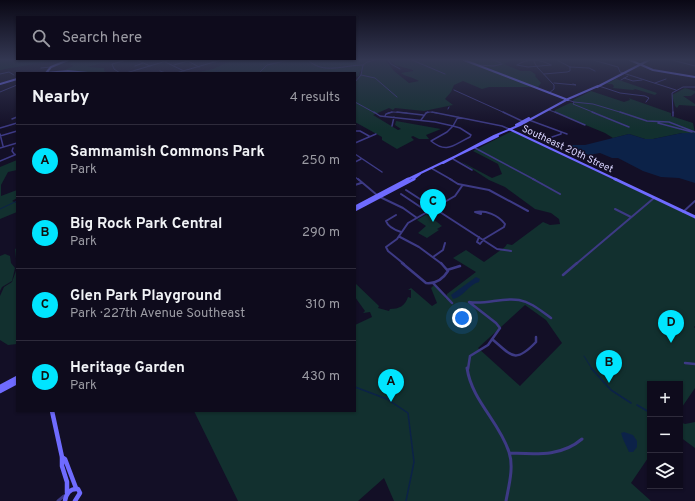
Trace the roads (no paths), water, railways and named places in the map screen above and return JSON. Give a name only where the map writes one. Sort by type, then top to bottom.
[{"type":"main road","points":[[524,83],[568,100]]},
{"type":"main road","points":[[356,208],[414,176],[524,122],[539,113],[603,83]]},
{"type":"main road","points":[[524,122],[563,102]]},
{"type":"main road","points":[[535,117],[539,113]]},
{"type":"main road","name":"Southeast 20th Street","points":[[509,129],[695,217]]},
{"type":"main road","points":[[444,162],[475,148],[499,134]]},
{"type":"main road","points":[[356,207],[418,178],[420,174]]},
{"type":"main road","points":[[0,386],[16,378]]},
{"type":"main road","points":[[0,391],[16,383]]},
{"type":"main road","points":[[52,412],[62,457],[61,462],[63,471],[68,480],[66,497]]},
{"type":"main road","points":[[62,457],[65,459],[71,478],[79,491],[76,500]]},
{"type":"main road","points":[[66,497],[72,489],[76,488]]},
{"type":"street","points":[[381,83],[397,97]]},
{"type":"street","points":[[549,93],[554,89],[554,83]]},
{"type":"street","points":[[561,83],[573,84]]},
{"type":"street","points":[[655,83],[676,90]]},
{"type":"street","points":[[0,92],[16,86]]},
{"type":"street","points":[[598,86],[620,93],[647,96],[649,99],[646,102]]},
{"type":"street","points":[[673,116],[671,94],[684,86],[695,87]]},
{"type":"street","points":[[5,87],[10,89]]},
{"type":"street","points":[[454,90],[524,122]]},
{"type":"street","points":[[568,100],[593,104],[644,120],[695,132]]},
{"type":"street","points":[[574,102],[573,103],[576,106],[629,127]]},
{"type":"street","points":[[356,103],[376,114],[421,120],[454,127],[471,135],[470,137],[447,148],[442,148],[431,141],[449,132],[454,127],[458,117]]},
{"type":"street","points":[[549,110],[585,125]]},
{"type":"street","points":[[385,116],[386,114],[393,112],[424,115],[421,120]]},
{"type":"street","name":"Southeast 20th Street","points":[[424,115],[428,112],[458,117],[509,129]]},
{"type":"street","points":[[12,119],[16,117]]},
{"type":"street","points":[[392,126],[394,117]]},
{"type":"street","points":[[529,120],[567,134]]},
{"type":"street","points":[[657,122],[672,122],[695,132]]},
{"type":"street","points":[[0,128],[16,123]]},
{"type":"street","points":[[356,130],[369,136]]},
{"type":"street","points":[[4,147],[0,135],[16,131]]},
{"type":"street","points":[[552,137],[561,134],[561,132]]},
{"type":"street","points":[[356,142],[376,134]]},
{"type":"street","points":[[0,148],[16,143]]},
{"type":"street","points":[[0,161],[16,155],[12,151],[14,148]]},
{"type":"street","points":[[475,148],[560,194]]},
{"type":"street","points":[[356,155],[382,172]]},
{"type":"street","points":[[356,162],[362,159]]},
{"type":"street","points":[[453,159],[472,170]]},
{"type":"street","points":[[431,168],[462,186],[489,190],[528,211]]},
{"type":"street","points":[[356,178],[379,196],[403,208],[417,218]]},
{"type":"street","points":[[356,185],[361,183]]},
{"type":"street","points":[[460,266],[448,270],[446,274],[429,284],[424,282],[386,249],[387,246],[400,237],[401,232],[406,225],[457,194],[462,186]]},
{"type":"street","points":[[406,190],[484,239],[497,249],[511,251]]},
{"type":"street","points":[[401,194],[428,212]]},
{"type":"street","points":[[563,275],[655,198]]},
{"type":"street","points":[[683,212],[695,201]]},
{"type":"street","points":[[615,209],[631,217]]},
{"type":"street","points":[[479,237],[477,242],[480,244],[484,239],[504,227],[505,223],[490,213],[481,212]]},
{"type":"street","points":[[396,215],[386,221],[387,224],[395,230],[401,232]]},
{"type":"street","points":[[400,237],[418,246],[448,270]]},
{"type":"street","points":[[433,257],[443,250],[445,243]]},
{"type":"street","points":[[433,283],[452,303]]},
{"type":"street","points":[[506,501],[510,479],[510,453],[470,384],[466,367],[470,356],[498,335],[499,326],[469,302],[484,304],[508,299],[517,299],[529,303],[551,318]]},
{"type":"street","points":[[492,339],[511,355],[516,357],[521,356],[532,346],[536,342],[536,337]]},
{"type":"street","points":[[685,363],[695,364]]},
{"type":"street","points":[[510,453],[551,454],[560,452],[577,444],[582,439]]},
{"type":"street","points":[[58,501],[66,497]]},
{"type":"water","points":[[682,133],[695,133],[695,183],[679,178],[661,177],[643,171],[618,158],[612,158],[600,153],[589,155],[568,148],[567,145],[585,145],[629,134],[645,139],[653,139]]},
{"type":"water","points":[[476,277],[480,279],[479,282],[472,285],[457,298],[453,299],[451,295]]},
{"type":"water","points":[[624,432],[633,435],[637,441],[637,447],[633,452],[629,452],[623,439],[621,433]]},
{"type":"waterway","points":[[0,209],[16,201]]},
{"type":"waterway","points":[[584,356],[592,369]]},
{"type":"waterway","points":[[591,368],[611,390],[631,403]]},
{"type":"waterway","points":[[356,387],[387,399],[408,413],[414,462],[406,501]]},
{"type":"waterway","points":[[637,405],[647,411]]},
{"type":"place","name":"Glen Park Playground","points":[[433,222]]},
{"type":"place","name":"Heritage Garden","points":[[671,343]]},
{"type":"place","name":"Big Rock Park Central","points":[[609,383]]},
{"type":"place","name":"Sammamish Commons Park","points":[[391,402]]}]
